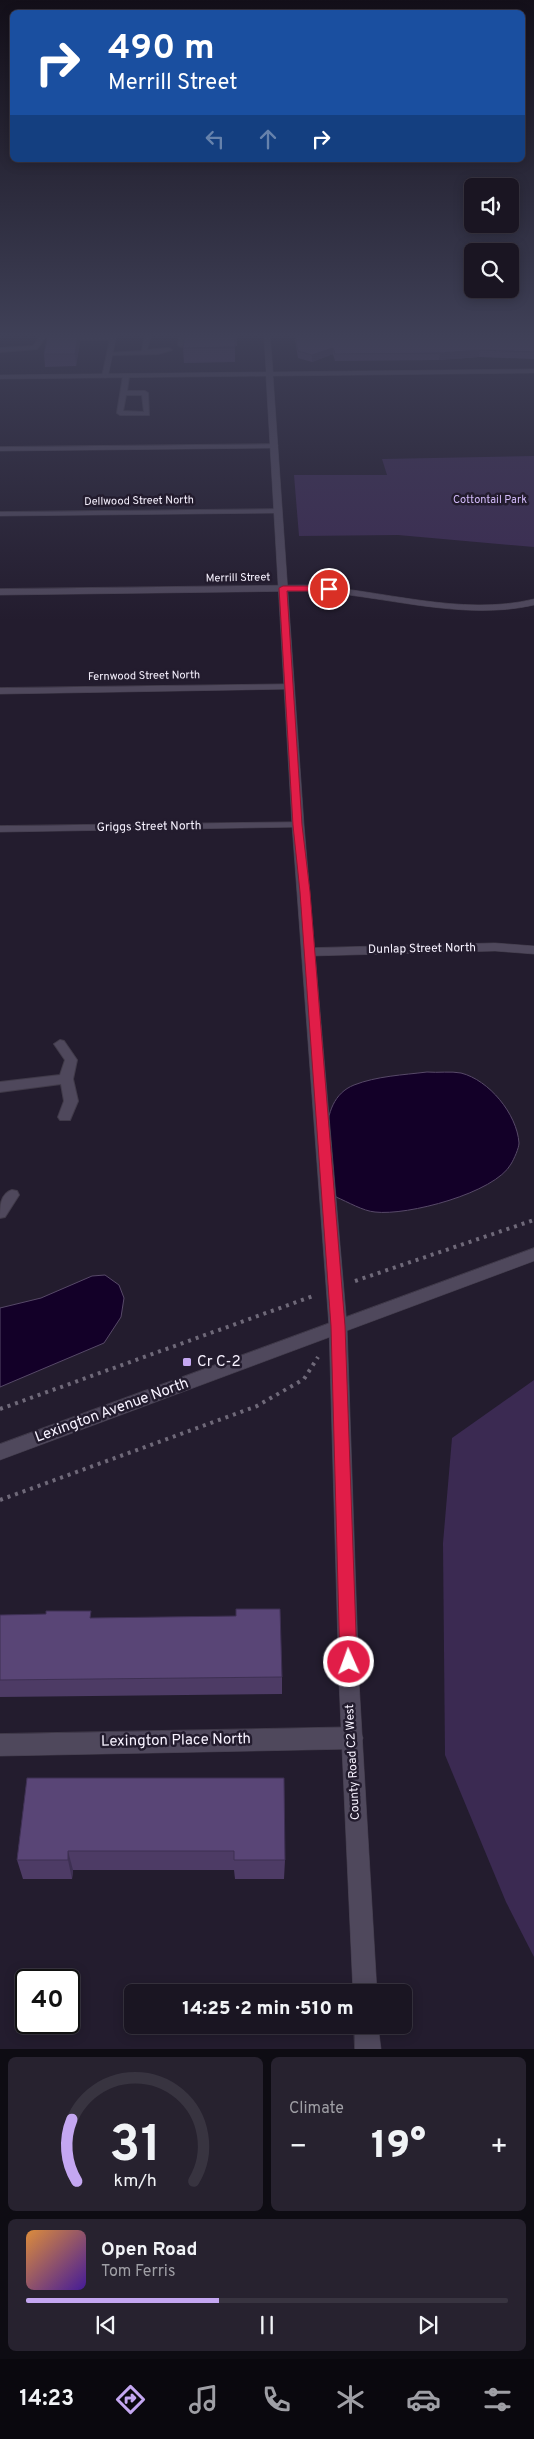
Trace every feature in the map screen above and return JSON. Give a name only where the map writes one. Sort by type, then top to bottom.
[{"type":"street","name":"County Road C2 West","points":[[273,430],[298,825],[310,952],[338,1326],[352,1738],[365,1984]]},
{"type":"street","points":[[0,449],[274,446]]},
{"type":"street","name":"Dellwood Street North","points":[[0,514],[278,511]]},
{"type":"street","name":"Merrill Street","points":[[0,592],[283,588],[351,591],[473,609],[506,608],[534,602]]},
{"type":"street","name":"Fernwood Street North","points":[[0,691],[289,687]]},
{"type":"street","name":"Griggs Street North","points":[[0,829],[298,825]]},
{"type":"street","name":"Dunlap Street North","points":[[310,952],[495,947],[534,950]]},
{"type":"street","name":"Lexington Avenue North","points":[[0,1452],[534,1254]]},
{"type":"street","name":"Lexington Place North","points":[[0,1744],[352,1738]]},
{"type":"street","points":[[367,2034],[368,2049]]},
{"type":"lane","points":[[60,1044],[71,1060],[66,1078],[72,1101],[65,1116]]},
{"type":"lane","points":[[0,1088],[66,1078]]},
{"type":"lane","points":[[0,1213],[12,1195]]},
{"type":"path","points":[[0,1409],[335,1288],[534,1220]]},
{"type":"path","points":[[0,1500],[257,1406],[304,1379],[338,1326]]},
{"type":"green space","name":"Cottontail Park","points":[[534,456],[534,547],[398,535],[299,536],[294,475],[387,475],[382,459]]},
{"type":"green space","points":[[534,1380],[534,1957],[506,1902],[445,1755],[443,1543],[452,1438]]},
{"type":"shaded area","points":[[427,1072],[461,1073],[482,1083],[500,1100],[513,1121],[519,1143],[511,1164],[502,1175],[469,1193],[428,1206],[408,1210],[375,1212],[336,1197],[329,1168],[327,1135],[328,1119],[333,1105],[341,1093],[354,1085],[372,1080]]},
{"type":"shaded area","points":[[105,1275],[119,1285],[124,1298],[121,1317],[104,1343],[0,1387],[0,1308],[41,1298],[92,1276]]},
{"type":"building","points":[[236,1609],[280,1609],[282,1677],[0,1680],[0,1615],[46,1614],[46,1611],[91,1611],[90,1618],[236,1616]]},
{"type":"building","points":[[27,1778],[284,1778],[285,1860],[234,1860],[234,1851],[68,1851],[68,1860],[17,1860]]},
{"type":"place","name":"Cr C-2","points":[[187,1362]]},
{"type":"route","points":[[329,589],[283,588],[298,825],[305,892],[338,1326],[349,1662]]}]
